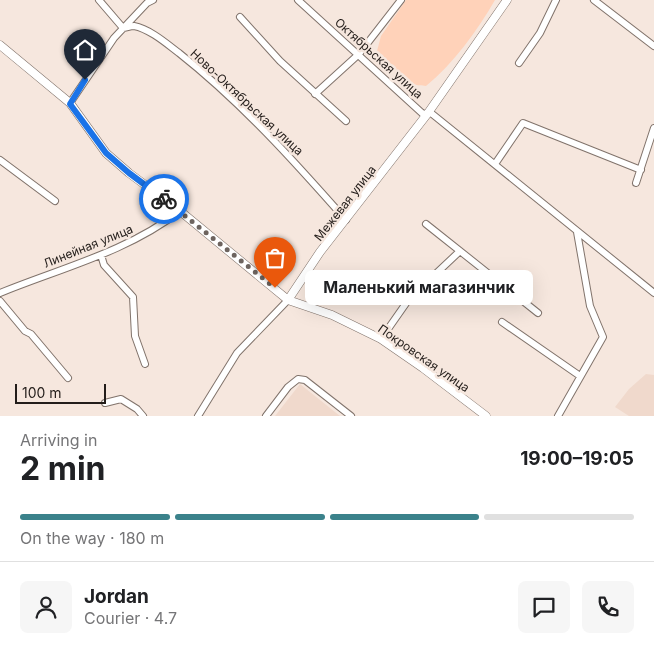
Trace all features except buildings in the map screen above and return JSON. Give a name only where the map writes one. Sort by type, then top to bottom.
[{"type":"street","points":[[99,0],[123,28]]},
{"type":"street","points":[[70,104],[92,68],[114,38],[153,0]]},
{"type":"street","name":"Октябрьская улица","points":[[298,0],[423,114],[431,113],[654,293]]},
{"type":"street","points":[[315,94],[359,54],[401,0]]},
{"type":"street","name":"Межевая улица","points":[[198,416],[237,352],[288,300],[320,252],[428,113],[506,0]]},
{"type":"street","points":[[519,63],[540,33],[556,0]]},
{"type":"street","points":[[594,0],[654,46]]},
{"type":"street","points":[[240,17],[280,61],[346,121]]},
{"type":"street","name":"Ново-Октябрьская улица","points":[[123,28],[132,26],[146,31],[195,66],[288,156],[346,220]]},
{"type":"street","name":"Покровская улица","points":[[0,45],[70,104],[106,153],[288,300],[332,316],[380,339],[423,368],[486,416]]},
{"type":"street","points":[[495,164],[523,123],[641,170]]},
{"type":"street","points":[[636,183],[651,145],[654,128]]},
{"type":"street","points":[[0,160],[55,201]]},
{"type":"street","name":"Линейная улица","points":[[0,293],[101,255],[141,237],[161,226],[180,211]]},
{"type":"street","points":[[426,224],[538,313]]},
{"type":"street","points":[[558,416],[603,337],[590,306],[577,232]]},
{"type":"street","points":[[380,339],[409,299],[460,251]]},
{"type":"street","points":[[101,255],[104,265],[133,297],[135,336],[145,364]]},
{"type":"street","points":[[387,279],[409,299]]},
{"type":"street","points":[[0,301],[68,378]]},
{"type":"street","points":[[502,322],[580,376]]},
{"type":"street","points":[[266,416],[288,387],[298,379],[305,380],[351,416]]},
{"type":"street","points":[[105,403],[121,399],[137,409],[143,416]]},
{"type":"shaded area","points":[[406,0],[495,0],[464,46],[426,86],[415,85],[398,75],[377,51],[381,36]]},
{"type":"shaded area","points":[[646,374],[654,375],[654,416],[629,416],[615,407],[629,389]]},
{"type":"shaded area","points":[[300,384],[340,416],[275,416]]},
{"type":"way so far","points":[[164,199],[275,288]]},
{"type":"place","name":"Маленький магазинчик","points":[[275,288]]},
{"type":"route","points":[[85,80],[70,104],[106,153],[164,199]]}]
